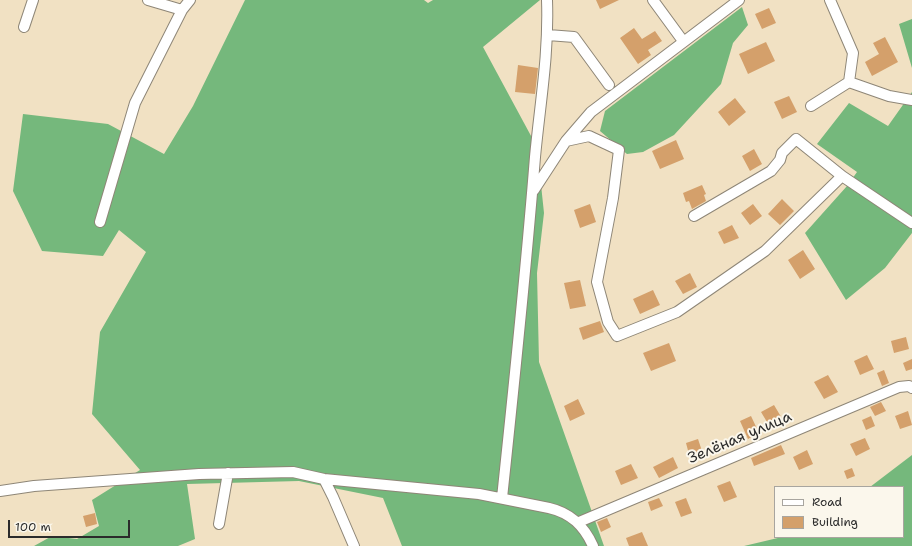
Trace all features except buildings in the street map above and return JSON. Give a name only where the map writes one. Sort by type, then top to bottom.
[{"type":"street","points":[[24,28],[33,0]]},
{"type":"street","points":[[148,0],[182,10]]},
{"type":"street","points":[[100,222],[135,103],[182,10],[190,0]]},
{"type":"street","points":[[502,498],[544,93],[548,35],[547,0]]},
{"type":"street","points":[[653,0],[683,41]]},
{"type":"street","points":[[533,192],[566,141],[591,112],[739,0]]},
{"type":"street","points":[[811,106],[849,82],[853,53],[830,0]]},
{"type":"street","points":[[548,35],[574,37],[609,85]]},
{"type":"street","points":[[849,82],[889,96],[912,100]]},
{"type":"street","points":[[566,141],[588,136],[619,150],[613,198],[597,282],[608,322],[617,336],[677,312],[759,255],[842,176]]},
{"type":"street","points":[[694,216],[771,171],[780,160],[782,153],[796,139],[842,176],[912,223]]},
{"type":"street","name":"Зелёная улица","points":[[579,522],[899,387],[909,386],[912,388]]},
{"type":"street","points":[[0,491],[100,481],[228,473],[293,472],[324,479],[479,494],[560,510],[579,522],[594,546]]},
{"type":"street","points":[[219,524],[228,473]]},
{"type":"street","points":[[324,479],[333,496],[354,546]]},
{"type":"green space","points":[[245,0],[424,0],[428,3],[433,0],[540,0],[483,47],[537,147],[544,213],[537,273],[539,362],[604,546],[402,546],[383,498],[299,481],[187,484],[195,539],[178,546],[34,546],[52,536],[77,539],[99,526],[92,500],[140,470],[92,414],[100,332],[146,252],[119,230],[103,256],[42,251],[13,191],[23,114],[108,124],[164,154],[193,106]]},
{"type":"green space","points":[[742,7],[748,25],[733,43],[721,84],[674,135],[643,152],[627,154],[600,131],[605,111]]},
{"type":"green space","points":[[912,19],[912,68],[899,24]]},
{"type":"green space","points":[[912,92],[912,233],[885,268],[846,300],[805,233],[847,186],[857,172],[817,144],[849,103],[888,126]]},
{"type":"green space","points":[[912,455],[912,546],[744,546],[778,538],[904,538],[904,486],[871,486]]}]
